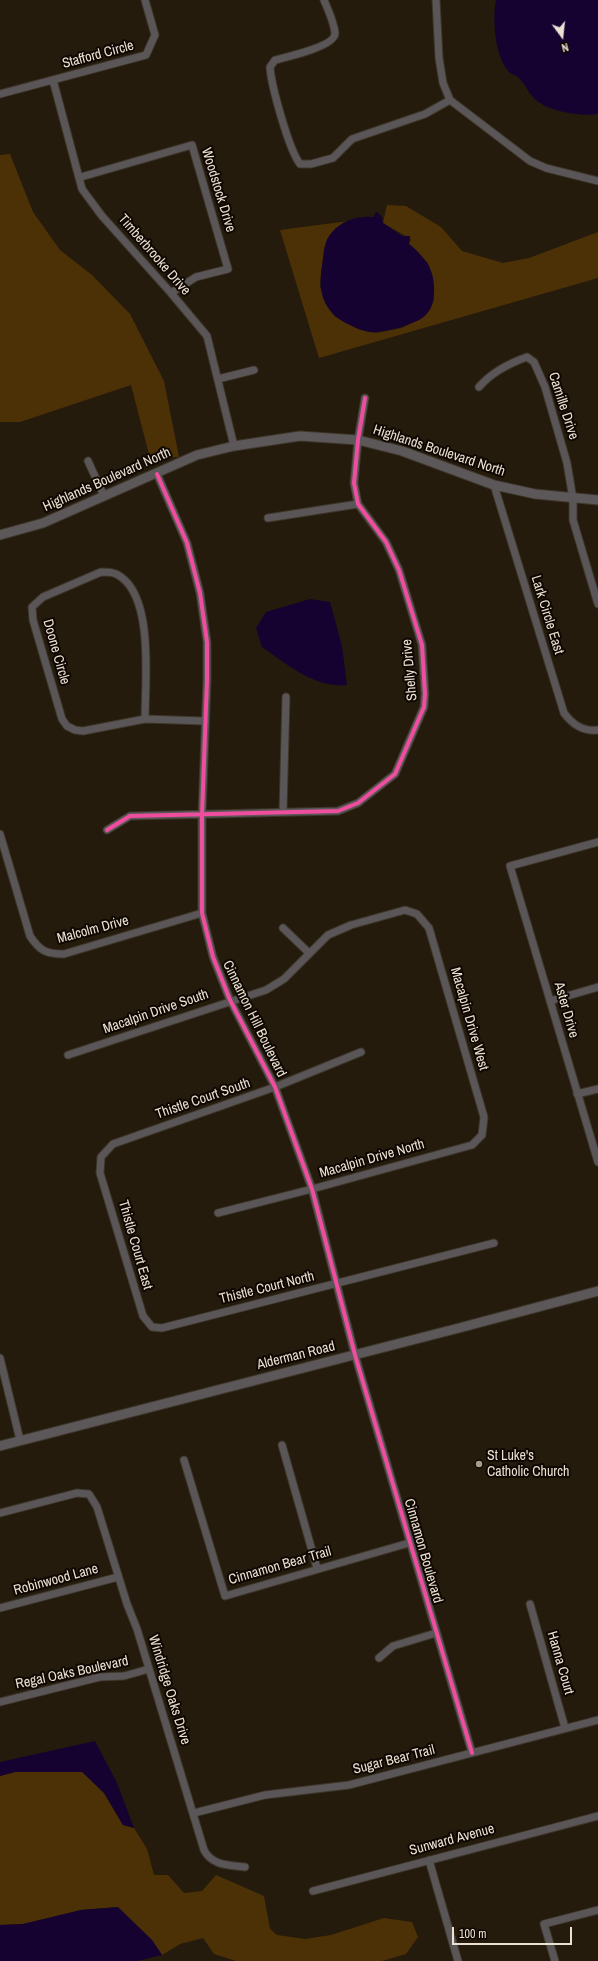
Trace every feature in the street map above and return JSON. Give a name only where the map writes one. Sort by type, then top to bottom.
[{"type":"street","name":"Stafford Circle","points":[[0,94],[146,55],[155,35],[145,0]]},
{"type":"street","points":[[324,0],[335,34],[333,40],[325,45],[275,60],[270,67],[272,85],[292,146],[300,164],[311,164],[333,158],[352,139],[426,114],[450,100]]},
{"type":"street","points":[[436,0],[439,58],[443,83],[450,100],[530,161],[546,168],[598,181]]},
{"type":"street","name":"Timberbrooke Drive","points":[[53,80],[80,176],[82,189],[102,216],[171,293],[207,336],[234,446]]},
{"type":"street","name":"Woodstock Drive","points":[[80,176],[192,145],[228,269],[196,277],[171,293]]},
{"type":"street","name":"Camille Drive","points":[[479,387],[486,379],[516,361],[527,357],[534,362],[545,387],[567,463],[573,499]]},
{"type":"street","points":[[218,379],[254,370]]},
{"type":"street","name":"Shelly Drive","points":[[107,830],[130,816],[338,811],[358,803],[395,774],[424,707],[425,694],[422,645],[400,570],[386,542],[358,504],[354,483],[358,440],[365,398]]},
{"type":"street","name":"Highlands Boulevard North","points":[[0,535],[43,523],[157,474],[197,455],[234,446],[300,436],[358,440],[402,451],[494,485],[534,494],[573,499],[598,500]]},
{"type":"street","points":[[88,461],[104,496]]},
{"type":"street","name":"Cinnamon Hill Boulevard","points":[[157,474],[187,543],[200,593],[207,642],[202,815],[202,913],[213,957],[230,1000],[275,1087],[312,1189],[355,1355]]},
{"type":"street","name":"Lark Circle East","points":[[494,485],[564,713],[572,723],[582,728],[598,730]]},
{"type":"street","points":[[573,499],[573,520],[598,604]]},
{"type":"street","points":[[268,518],[358,504]]},
{"type":"street","name":"Doone Circle","points":[[145,719],[146,633],[134,591],[123,578],[114,573],[101,572],[43,597],[32,607],[32,620],[59,711],[67,726],[75,730],[83,731],[145,719],[204,721]]},
{"type":"street","points":[[283,812],[286,697]]},
{"type":"street","name":"Malcolm Drive","points":[[0,834],[30,936],[37,947],[51,954],[64,954],[202,913]]},
{"type":"street","name":"Aster Drive","points":[[598,842],[510,866],[598,1162]]},
{"type":"street","name":"Macalpin Drive South","points":[[68,1054],[230,1000],[266,990],[284,979],[328,935],[351,925],[405,910],[417,914]]},
{"type":"street","name":"Macalpin Drive West","points":[[417,914],[429,928],[484,1117],[482,1135]]},
{"type":"street","points":[[283,928],[309,953]]},
{"type":"street","points":[[550,1001],[598,987]]},
{"type":"street","name":"Thistle Court South","points":[[101,1157],[113,1144],[275,1087],[361,1052]]},
{"type":"street","points":[[577,1094],[598,1089]]},
{"type":"street","name":"Macalpin Drive North","points":[[218,1213],[472,1145],[482,1135]]},
{"type":"street","name":"Thistle Court East","points":[[101,1157],[100,1173],[143,1316],[152,1327],[162,1328]]},
{"type":"street","name":"Thistle Court North","points":[[162,1328],[494,1243]]},
{"type":"street","name":"Alderman Road","points":[[0,1446],[598,1291]]},
{"type":"street","name":"Cinnamon Boulevard","points":[[355,1355],[409,1543],[472,1753]]},
{"type":"street","points":[[0,1358],[3,1379],[20,1440]]},
{"type":"street","points":[[282,1445],[317,1568]]},
{"type":"street","name":"Cinnamon Bear Trail","points":[[184,1460],[225,1596],[317,1568],[409,1543]]},
{"type":"street","name":"Windridge Oaks Drive","points":[[0,1513],[77,1493],[89,1494],[97,1507],[207,1856],[220,1864],[245,1867]]},
{"type":"street","name":"Robinwood Lane","points":[[0,1608],[118,1576]]},
{"type":"street","name":"Hanna Court","points":[[530,1604],[565,1728]]},
{"type":"street","points":[[379,1658],[393,1646],[436,1633]]},
{"type":"street","name":"Regal Oaks Boulevard","points":[[0,1702],[100,1677],[124,1676],[149,1669]]},
{"type":"street","name":"Sugar Bear Trail","points":[[194,1813],[265,1795],[349,1785],[598,1720]]},
{"type":"street","name":"Sunward Avenue","points":[[313,1891],[598,1816]]},
{"type":"street","points":[[429,1860],[458,1961]]},
{"type":"street","points":[[555,1961],[544,1924],[598,1910]]},
{"type":"shaded area","points":[[496,0],[598,0],[598,114],[573,114],[545,106],[532,96],[516,75],[508,71],[497,47],[494,17]]},
{"type":"shaded area","points":[[10,154],[33,212],[60,250],[92,275],[130,314],[164,381],[179,457],[150,458],[131,385],[20,422],[0,422],[0,155]]},
{"type":"shaded area","points":[[387,205],[406,206],[441,227],[462,251],[503,263],[529,258],[598,232],[598,278],[319,358],[280,230],[349,221],[343,223],[324,248],[320,287],[334,316],[358,329],[376,333],[402,328],[420,319],[430,310],[434,300],[428,264],[409,244],[411,239],[383,223]]},
{"type":"shaded area","points":[[377,212],[382,217],[383,223],[402,236],[410,236],[409,244],[424,259],[431,271],[434,295],[430,310],[419,320],[393,329],[369,332],[340,320],[327,306],[321,290],[321,271],[326,242],[334,230],[340,225],[353,219],[360,217],[374,217],[375,213]]},
{"type":"shaded area","points":[[310,599],[330,602],[342,646],[347,685],[323,683],[312,679],[292,668],[262,647],[256,628],[266,612]]},
{"type":"shaded area","points":[[95,1741],[117,1783],[134,1828],[123,1825],[104,1793],[82,1772],[15,1772],[0,1776],[0,1762]]},
{"type":"shaded area","points":[[82,1771],[104,1793],[123,1825],[134,1828],[147,1849],[154,1875],[168,1875],[184,1893],[202,1891],[216,1875],[264,1896],[270,1929],[277,1935],[305,1939],[331,1935],[384,1918],[412,1922],[418,1937],[406,1954],[382,1961],[236,1961],[214,1954],[203,1938],[180,1944],[162,1955],[152,1940],[117,1907],[81,1910],[23,1924],[0,1925],[0,1776],[15,1772]]},
{"type":"shaded area","points":[[118,1907],[152,1940],[162,1955],[137,1961],[0,1961],[0,1925],[23,1924],[81,1910]]},
{"type":"cycle path","points":[[107,830],[130,816],[338,811],[358,803],[395,774],[424,707],[425,694],[422,645],[399,570],[386,542],[358,504],[354,483],[358,440],[365,398]]},
{"type":"cycle path","points":[[157,474],[187,543],[200,593],[207,642],[202,815],[202,913],[213,957],[230,1000],[275,1087],[312,1189],[355,1355],[472,1753]]},
{"type":"place","name":"St Luke's Catholic Church","points":[[479,1464]]}]
